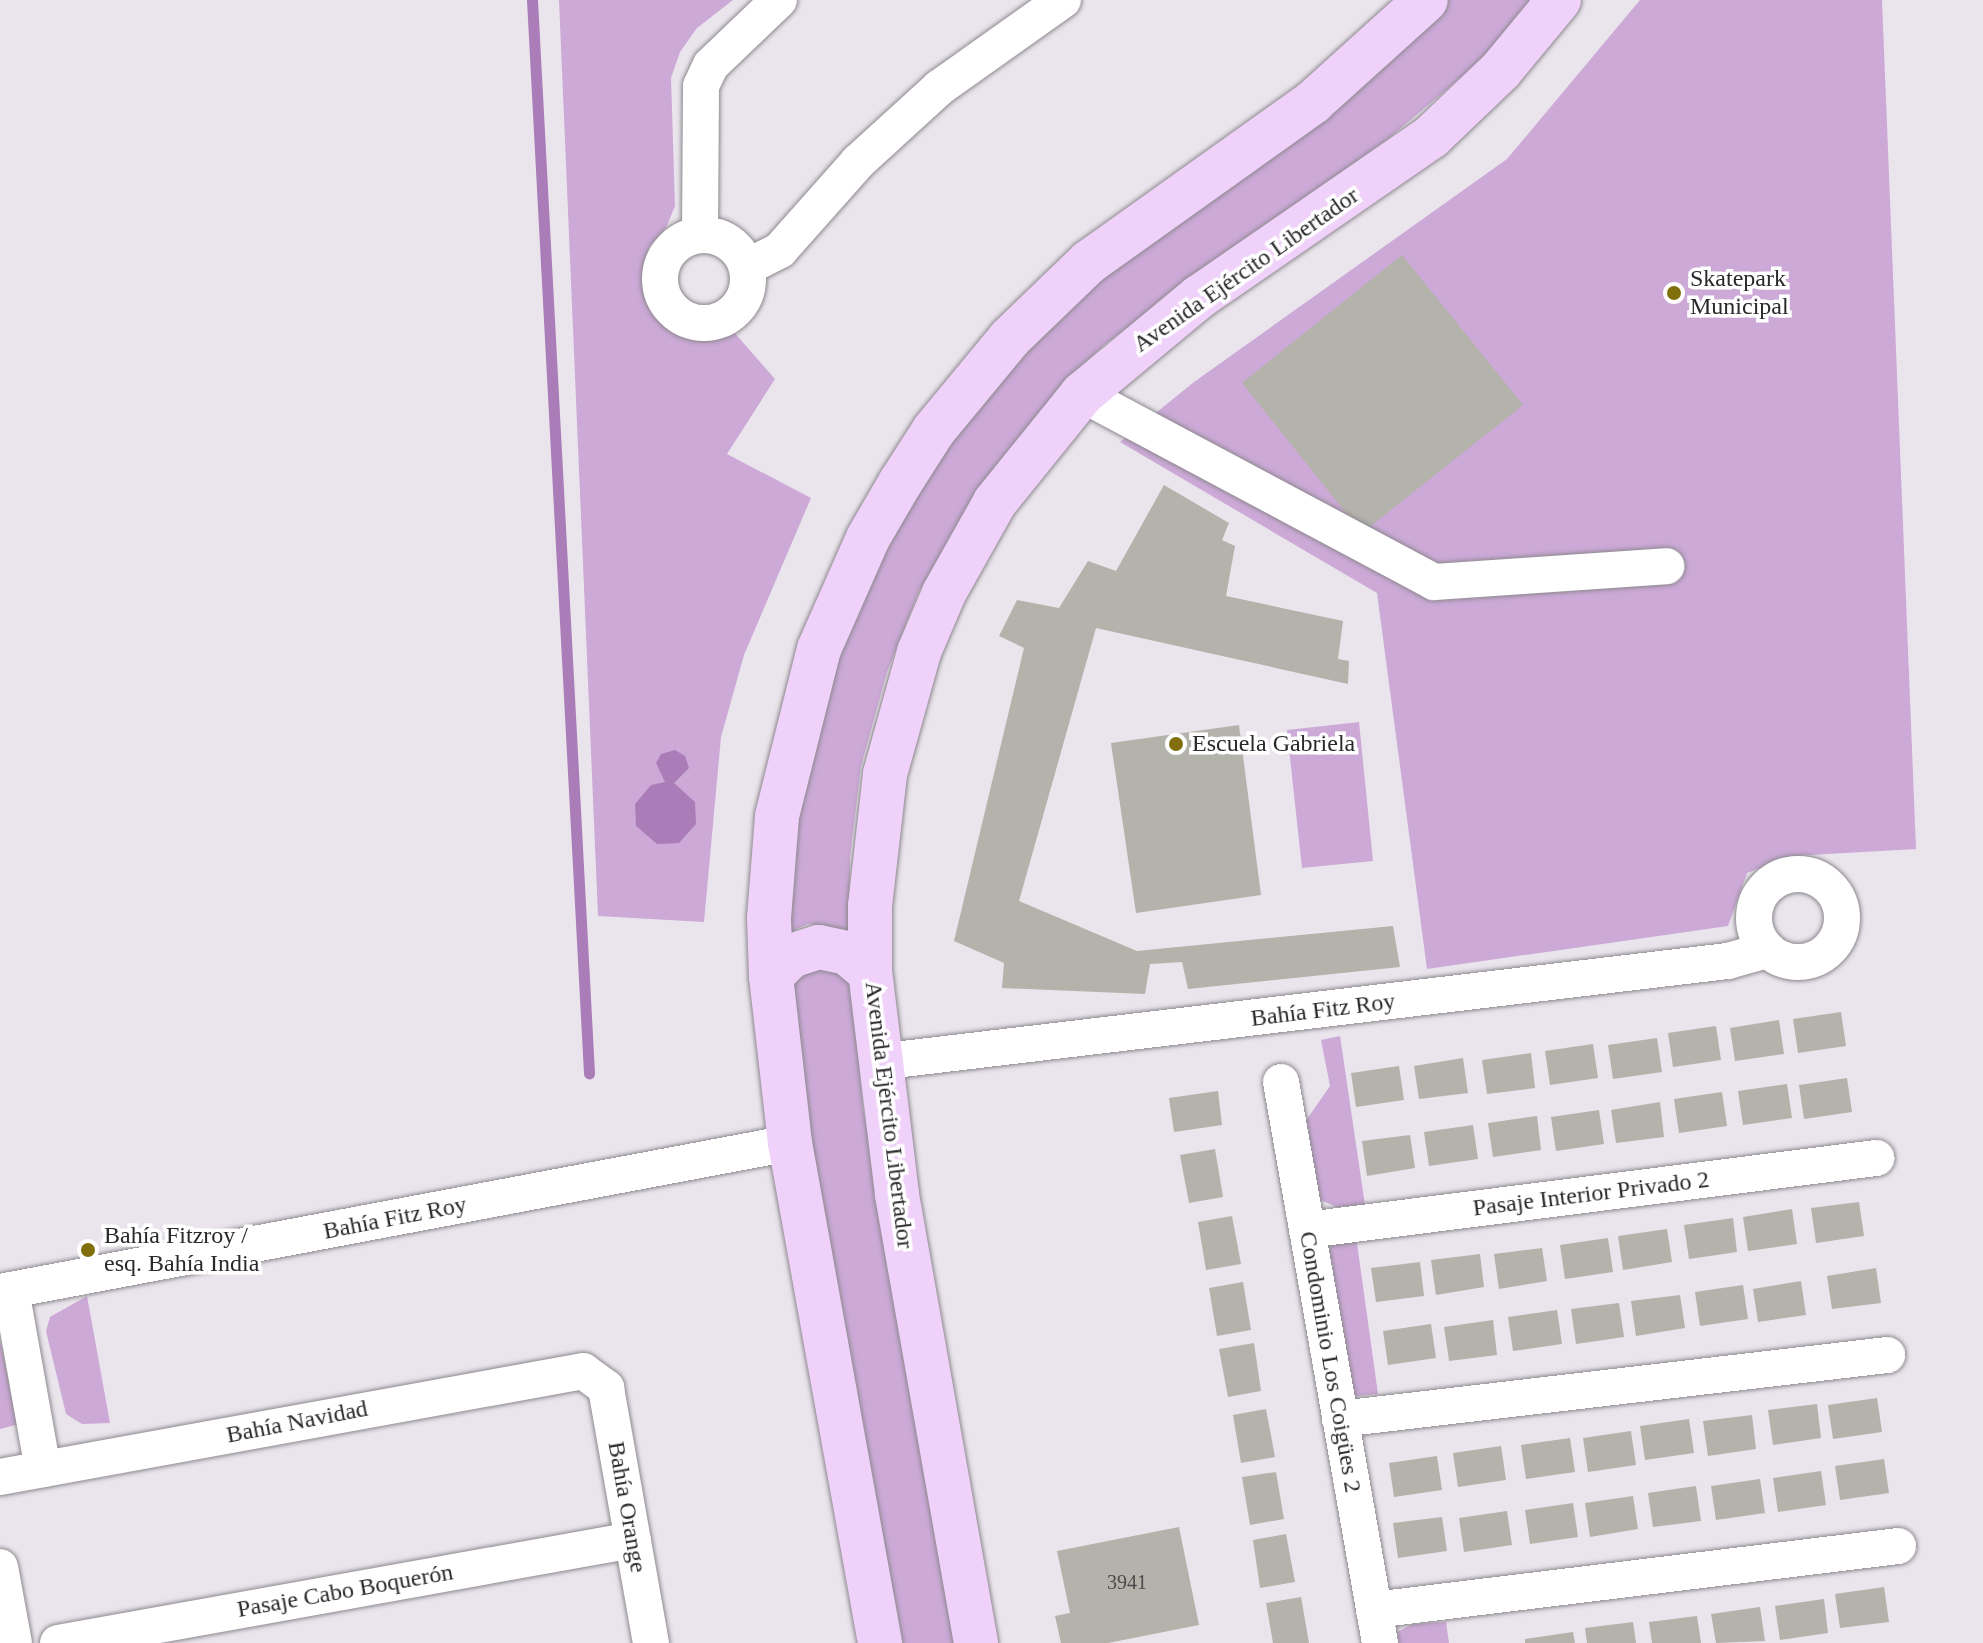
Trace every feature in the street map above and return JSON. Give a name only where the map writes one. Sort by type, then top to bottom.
[{"type":"main road","points":[[880,1643],[790,1143],[771,976],[769,918],[777,816],[801,707],[868,538],[934,430],[1010,338],[1089,262],[1313,102],[1426,0]]},
{"type":"main road","name":"Avenida Ejército Libertador","points":[[976,1643],[878,1062],[870,972],[871,892],[883,787],[919,652],[944,593],[995,502],[1082,394],[1199,297],[1431,137],[1501,70],[1559,0]]},
{"type":"main road","points":[[771,976],[791,956],[819,947],[847,953],[870,972]]},
{"type":"street","points":[[700,235],[701,86],[711,65],[779,0]]},
{"type":"street","points":[[747,267],[780,250],[858,162],[939,88],[1063,0]]},
{"type":"street","points":[[700,235],[729,243],[747,267],[744,300],[733,313],[702,323],[673,310],[660,280],[663,264],[671,250],[700,235]]},
{"type":"street","points":[[1082,394],[1434,582],[1666,566]]},
{"type":"street","name":"Bahía Fitz Roy","points":[[878,1062],[1728,961],[1767,950]]},
{"type":"street","name":"Condominio Los Coigües 2","points":[[1281,1082],[1377,1627]]},
{"type":"street","name":"Bahía Fitz Roy","points":[[5,1291],[790,1143]]},
{"type":"street","name":"Pasaje Interior Privado 2","points":[[1307,1230],[1876,1158]]},
{"type":"street","points":[[5,1291],[43,1469]]},
{"type":"street","points":[[1340,1419],[1887,1355]]},
{"type":"street","name":"Bahía Navidad","points":[[0,1477],[572,1371],[594,1375]]},
{"type":"street","name":"Bahía Orange","points":[[594,1375],[606,1388],[651,1643]]},
{"type":"street","name":"Pasaje Cabo Boquerón","points":[[58,1643],[633,1540]]},
{"type":"street","points":[[1377,1627],[1898,1546]]},
{"type":"street","points":[[0,1567],[14,1643]]},
{"type":"shaded area","points":[[559,0],[733,0],[697,28],[680,52],[671,78],[675,206],[666,228],[649,247],[645,276],[656,300],[676,322],[705,331],[733,331],[775,379],[727,454],[811,498],[744,655],[721,737],[704,922],[598,916]]},
{"type":"shaded area","points":[[1449,0],[1537,0],[1485,57],[1389,138],[1105,344],[1071,376],[989,476],[919,591],[887,672],[861,766],[850,857],[849,938],[830,927],[808,924],[782,935],[783,901],[823,684],[903,504],[1032,332]]},
{"type":"shaded area","points":[[1640,0],[1882,0],[1916,849],[1792,856],[1747,873],[1728,926],[1427,969],[1377,593],[1120,442],[1194,382],[1507,159]]},
{"type":"shaded area","points":[[1359,722],[1373,861],[1302,868],[1287,730]]},
{"type":"shaded area","points":[[675,750],[685,756],[689,768],[674,783],[695,802],[696,824],[679,843],[657,844],[636,826],[635,804],[651,785],[665,782],[656,763],[661,754]]},
{"type":"shaded area","points":[[788,967],[850,969],[863,1108],[960,1643],[903,1643],[812,1172]]},
{"type":"shaded area","points":[[1340,1036],[1365,1205],[1337,1207],[1318,1199],[1305,1122],[1330,1086],[1321,1040]]},
{"type":"shaded area","points":[[1356,1236],[1378,1394],[1357,1396],[1349,1389],[1328,1251],[1336,1240]]},
{"type":"shaded area","points":[[87,1296],[110,1423],[82,1424],[66,1414],[46,1331],[50,1317]]},
{"type":"shaded area","points":[[0,1340],[19,1424],[0,1429]]},
{"type":"shaded area","points":[[1446,1622],[1449,1643],[1399,1643],[1397,1632],[1413,1624]]},
{"type":"building","points":[[1402,255],[1523,405],[1362,533],[1242,383]]},
{"type":"building","points":[[1164,485],[1229,523],[1222,540],[1235,546],[1226,596],[1343,621],[1338,659],[1349,661],[1348,684],[1096,628],[1019,901],[1137,951],[1393,926],[1400,967],[1188,989],[1182,962],[1150,964],[1145,994],[1002,988],[1004,963],[954,941],[1024,648],[999,636],[1017,600],[1059,608],[1088,561],[1116,571]]},
{"type":"building","points":[[1239,725],[1261,895],[1136,913],[1111,743]]},
{"type":"building","points":[[1841,1012],[1846,1046],[1798,1053],[1793,1019]]},
{"type":"building","points":[[1779,1020],[1784,1054],[1735,1061],[1730,1028]]},
{"type":"building","points":[[1716,1026],[1721,1060],[1673,1067],[1668,1033]]},
{"type":"building","points":[[1657,1038],[1662,1072],[1613,1079],[1608,1045]]},
{"type":"building","points":[[1593,1044],[1598,1078],[1550,1085],[1545,1051]]},
{"type":"building","points":[[1531,1053],[1535,1088],[1487,1094],[1482,1060]]},
{"type":"building","points":[[1463,1058],[1468,1093],[1419,1099],[1414,1066]]},
{"type":"building","points":[[1399,1066],[1404,1100],[1356,1107],[1351,1073]]},
{"type":"building","points":[[1847,1078],[1852,1112],[1804,1119],[1799,1085]]},
{"type":"building","points":[[1787,1084],[1792,1118],[1743,1125],[1738,1091]]},
{"type":"building","points":[[1218,1091],[1222,1125],[1174,1132],[1169,1098]]},
{"type":"building","points":[[1722,1092],[1727,1126],[1679,1133],[1674,1099]]},
{"type":"building","points":[[1660,1102],[1664,1137],[1616,1143],[1611,1110]]},
{"type":"building","points":[[1599,1110],[1604,1144],[1556,1151],[1551,1117]]},
{"type":"building","points":[[1537,1116],[1541,1150],[1493,1157],[1488,1123]]},
{"type":"building","points":[[1473,1125],[1478,1159],[1429,1166],[1424,1132]]},
{"type":"building","points":[[1410,1135],[1415,1168],[1367,1176],[1362,1141]]},
{"type":"building","points":[[1215,1149],[1223,1197],[1189,1203],[1180,1155]]},
{"type":"building","points":[[1859,1202],[1864,1236],[1816,1243],[1811,1208]]},
{"type":"building","points":[[1792,1209],[1797,1244],[1748,1251],[1743,1217]]},
{"type":"building","points":[[1232,1216],[1241,1264],[1206,1270],[1198,1222]]},
{"type":"building","points":[[1733,1218],[1737,1252],[1689,1259],[1684,1225]]},
{"type":"building","points":[[1667,1229],[1672,1262],[1623,1270],[1618,1236]]},
{"type":"building","points":[[1608,1238],[1613,1272],[1565,1279],[1560,1245]]},
{"type":"building","points":[[1542,1248],[1547,1281],[1499,1289],[1494,1254]]},
{"type":"building","points":[[1480,1254],[1484,1287],[1436,1295],[1431,1260]]},
{"type":"building","points":[[1420,1262],[1424,1296],[1376,1302],[1371,1268]]},
{"type":"building","points":[[1876,1268],[1881,1303],[1832,1309],[1827,1276]]},
{"type":"building","points":[[1801,1281],[1806,1315],[1758,1322],[1753,1289]]},
{"type":"building","points":[[1243,1282],[1251,1330],[1217,1336],[1209,1288]]},
{"type":"building","points":[[1743,1285],[1748,1319],[1700,1326],[1695,1292]]},
{"type":"building","points":[[1680,1295],[1685,1328],[1636,1336],[1631,1301]]},
{"type":"building","points":[[1619,1303],[1624,1337],[1576,1344],[1571,1309]]},
{"type":"building","points":[[1557,1310],[1562,1344],[1513,1351],[1508,1317]]},
{"type":"building","points":[[1493,1320],[1497,1355],[1449,1361],[1444,1327]]},
{"type":"building","points":[[1431,1324],[1436,1358],[1388,1365],[1383,1331]]},
{"type":"building","points":[[1254,1343],[1261,1391],[1228,1397],[1219,1349]]},
{"type":"building","points":[[1877,1398],[1882,1432],[1833,1439],[1828,1405]]},
{"type":"building","points":[[1817,1404],[1821,1438],[1773,1445],[1768,1410]]},
{"type":"building","points":[[1266,1409],[1275,1457],[1241,1463],[1233,1415]]},
{"type":"building","points":[[1752,1415],[1756,1449],[1708,1456],[1703,1421]]},
{"type":"building","points":[[1689,1419],[1694,1453],[1645,1460],[1640,1426]]},
{"type":"building","points":[[1631,1431],[1636,1465],[1588,1472],[1583,1438]]},
{"type":"building","points":[[1570,1438],[1575,1472],[1526,1479],[1521,1445]]},
{"type":"building","points":[[1501,1446],[1506,1480],[1458,1487],[1453,1453]]},
{"type":"building","points":[[1437,1456],[1442,1490],[1394,1497],[1389,1463]]},
{"type":"building","points":[[1884,1459],[1889,1493],[1840,1500],[1835,1466]]},
{"type":"building","points":[[1821,1471],[1826,1505],[1778,1512],[1773,1478]]},
{"type":"building","points":[[1276,1472],[1284,1519],[1250,1525],[1242,1477]]},
{"type":"building","points":[[1760,1479],[1765,1513],[1716,1520],[1711,1486]]},
{"type":"building","points":[[1696,1486],[1701,1521],[1653,1527],[1648,1493]]},
{"type":"building","points":[[1633,1496],[1638,1529],[1590,1537],[1585,1503]]},
{"type":"building","points":[[1573,1503],[1578,1537],[1530,1544],[1525,1510]]},
{"type":"building","points":[[1507,1511],[1512,1545],[1464,1552],[1459,1518]]},
{"type":"building","points":[[1442,1517],[1447,1551],[1398,1558],[1393,1523]]},
{"type":"building","points":[[1179,1527],[1199,1625],[1108,1643],[1061,1643],[1055,1616],[1070,1613],[1057,1551]]},
{"type":"building","points":[[1286,1534],[1295,1582],[1260,1588],[1253,1540]]},
{"type":"building","points":[[1884,1587],[1889,1622],[1840,1628],[1835,1594]]},
{"type":"building","points":[[1301,1597],[1309,1643],[1273,1643],[1266,1603]]},
{"type":"building","points":[[1824,1599],[1828,1633],[1780,1640],[1775,1606]]},
{"type":"building","points":[[1760,1607],[1765,1641],[1716,1643],[1711,1614]]},
{"type":"building","points":[[1697,1616],[1701,1643],[1652,1643],[1649,1622]]},
{"type":"building","points":[[1633,1622],[1636,1643],[1587,1643],[1585,1628]]},
{"type":"building","points":[[1573,1632],[1575,1643],[1525,1643],[1525,1639]]},
{"type":"waterway","points":[[532,0],[589,1073]]},
{"type":"place","name":"Skatepark Municipal","points":[[1674,293]]},
{"type":"place","name":"Escuela Gabriela","points":[[1176,744]]},
{"type":"place","name":"Bahía Fitzroy / esq. Bahía India","points":[[88,1250]]}]
